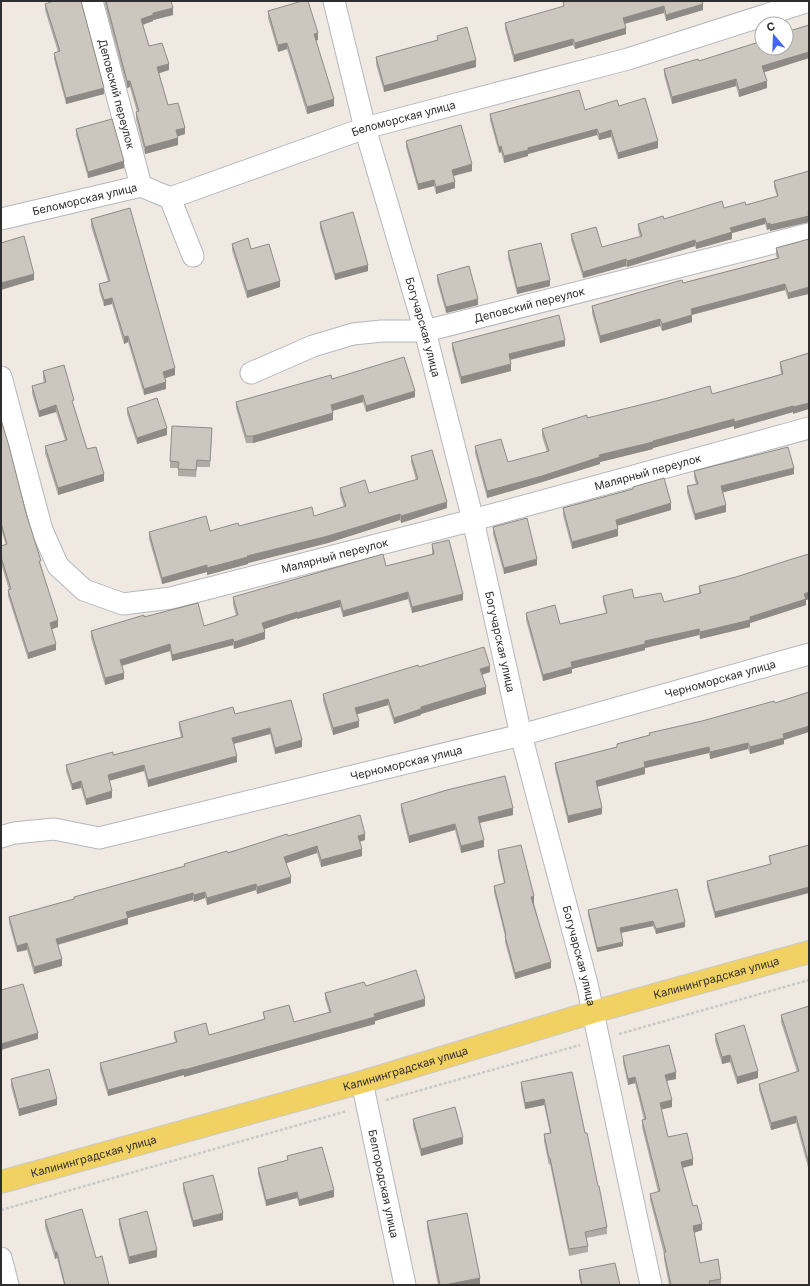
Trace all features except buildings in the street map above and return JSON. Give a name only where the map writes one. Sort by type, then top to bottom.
[{"type":"main road","name":"Калининградская улица","points":[[1,1182],[362,1082],[593,1012],[809,952]]},
{"type":"street","name":"Деповский переулок","points":[[92,1],[141,186]]},
{"type":"street","name":"Богучарская улица","points":[[334,1],[365,128],[425,331],[473,520],[521,735],[587,984],[651,1285]]},
{"type":"street","name":"Беломорская улица","points":[[1,219],[141,186],[170,198],[365,128],[628,60],[809,1]]},
{"type":"street","points":[[170,198],[193,256]]},
{"type":"street","name":"Деповский переулок","points":[[251,374],[313,346],[353,334],[382,330],[425,331],[809,234]]},
{"type":"street","name":"Малярный переулок","points":[[1,377],[42,530],[58,566],[84,590],[123,604],[171,598],[473,520],[809,428]]},
{"type":"street","name":"Черноморская улица","points":[[1,837],[14,833],[54,829],[99,838],[521,735],[809,654]]},
{"type":"street","name":"Белгородская улица","points":[[362,1082],[405,1285]]},
{"type":"street","points":[[1,1258],[8,1285]]},
{"type":"path","points":[[1,1210],[809,980]]}]
